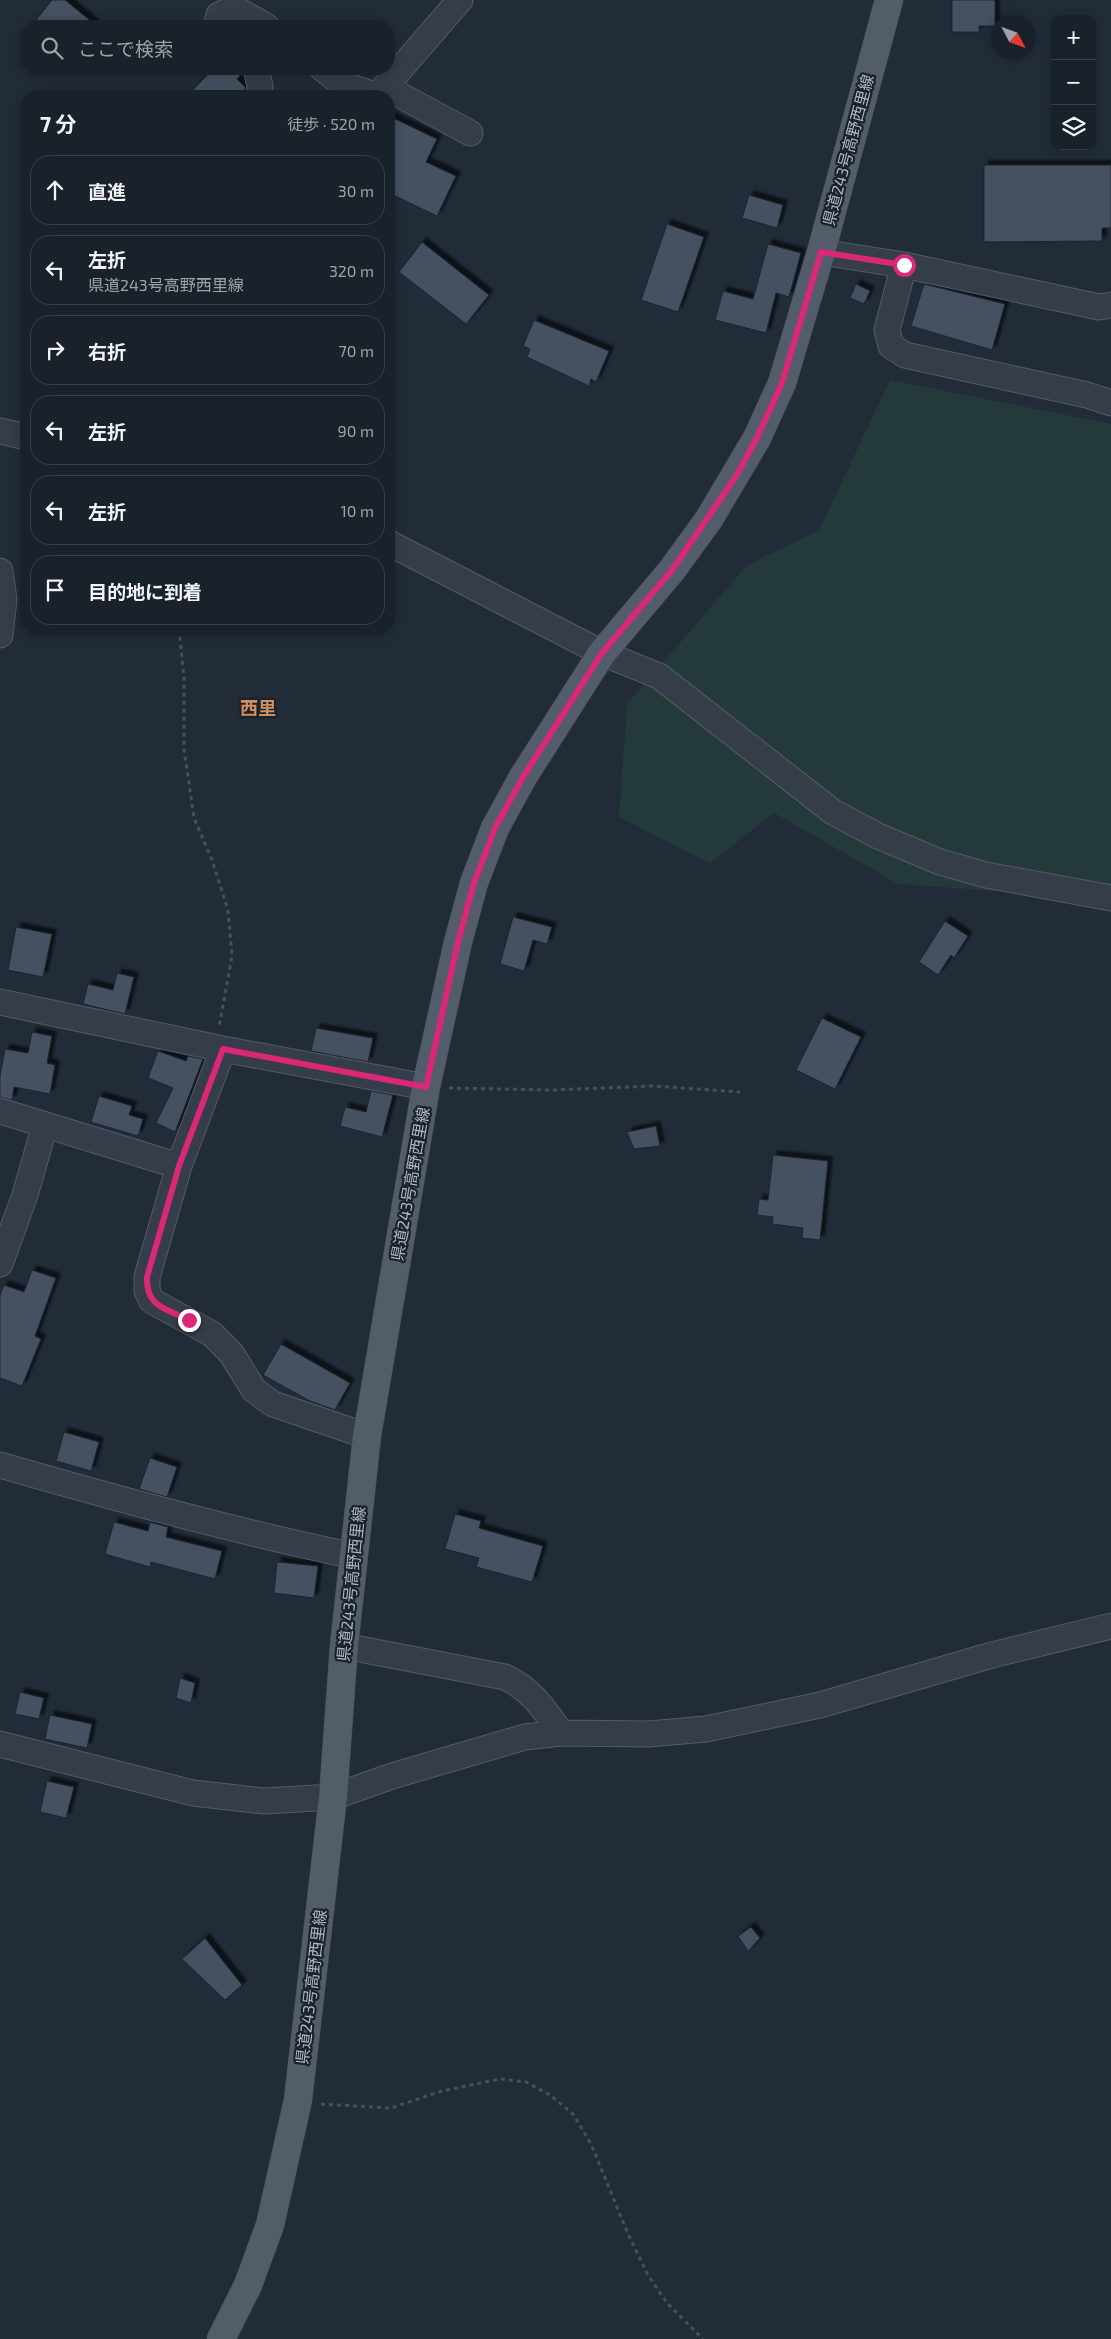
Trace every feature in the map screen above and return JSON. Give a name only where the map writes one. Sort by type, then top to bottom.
[{"type":"main road","name":"県道243号高野西里線","points":[[221,2339],[248,2285],[270,2225],[298,2100],[333,1797],[344,1646],[367,1436],[426,1087],[460,934],[474,883],[495,828],[523,777],[602,653],[672,570],[732,483],[757,438],[782,383],[821,252],[889,0]]},
{"type":"street","points":[[383,90],[460,0]]},
{"type":"street","points":[[218,20],[219,15],[234,8],[255,20]]},
{"type":"street","points":[[258,84],[270,75]]},
{"type":"street","points":[[331,75],[342,84],[367,90]]},
{"type":"street","points":[[395,100],[470,133]]},
{"type":"street","points":[[821,252],[904,265],[1099,307],[1111,305]]},
{"type":"street","points":[[904,265],[887,330],[891,346],[905,355],[1087,395],[1111,403]]},
{"type":"street","points":[[0,433],[20,436]]},
{"type":"street","points":[[395,546],[602,653],[659,676],[833,812],[878,836],[940,862],[986,875],[1111,898]]},
{"type":"street","points":[[0,571],[4,600],[0,635]]},
{"type":"street","points":[[0,1002],[219,1048],[426,1087]]},
{"type":"street","points":[[219,1048],[179,1166],[147,1277],[147,1291],[152,1301],[212,1334],[231,1353],[254,1390],[273,1404],[367,1436]]},
{"type":"street","points":[[0,1111],[179,1166]]},
{"type":"street","points":[[0,1264],[25,1195],[44,1125]]},
{"type":"street","points":[[0,1465],[186,1518],[354,1556]]},
{"type":"street","points":[[0,1744],[193,1793],[264,1801],[333,1797],[392,1776],[525,1737],[561,1733],[648,1734],[706,1729],[820,1704],[992,1655],[1111,1626]]},
{"type":"street","points":[[344,1646],[505,1677],[522,1685],[537,1700],[561,1733]]},
{"type":"path","points":[[180,635],[184,678],[184,749],[194,818],[212,860],[228,910],[232,956],[219,1048]]},
{"type":"path","points":[[426,1087],[551,1090],[654,1086],[740,1092]]},
{"type":"path","points":[[298,2100],[330,2106],[390,2108],[442,2091],[500,2079],[526,2082],[550,2095],[574,2114],[592,2144],[628,2234],[648,2274],[666,2302],[703,2339]]},
{"type":"green space","points":[[890,380],[1111,424],[1111,899],[898,884],[774,813],[710,863],[619,817],[627,704],[747,565],[819,530]]},
{"type":"building","points":[[52,0],[65,0],[90,20],[36,20]]},
{"type":"building","points":[[952,0],[995,0],[995,15],[991,15],[991,26],[979,26],[979,32],[952,32]]},
{"type":"building","points":[[207,75],[240,75],[237,79],[245,87],[244,90],[193,90]]},
{"type":"building","points":[[395,119],[437,139],[426,162],[456,176],[437,216],[395,196]]},
{"type":"building","points":[[984,165],[1111,165],[1111,228],[1102,228],[1102,241],[984,242]]},
{"type":"building","points":[[749,195],[783,205],[777,228],[742,218]]},
{"type":"building","points":[[667,224],[704,237],[678,312],[641,300]]},
{"type":"building","points":[[422,242],[489,295],[466,324],[399,272]]},
{"type":"building","points":[[768,244],[801,253],[789,297],[776,293],[766,333],[715,320],[723,291],[753,299]]},
{"type":"building","points":[[856,284],[870,291],[864,304],[850,298]]},
{"type":"building","points":[[924,284],[1005,304],[992,350],[911,326]]},
{"type":"building","points":[[534,320],[609,351],[596,382],[591,379],[589,386],[527,357],[530,349],[523,346]]},
{"type":"building","points":[[513,917],[552,927],[547,944],[533,940],[524,971],[500,964]]},
{"type":"building","points":[[945,921],[968,936],[954,958],[951,955],[938,975],[919,962]]},
{"type":"building","points":[[16,927],[52,934],[43,977],[8,970]]},
{"type":"building","points":[[117,973],[134,977],[125,1014],[83,1004],[88,984],[113,990]]},
{"type":"building","points":[[822,1018],[861,1037],[835,1089],[796,1070]]},
{"type":"building","points":[[316,1028],[373,1038],[368,1062],[311,1051]]},
{"type":"building","points":[[32,1032],[52,1036],[47,1063],[55,1065],[50,1094],[14,1087],[12,1100],[0,1097],[0,1076],[5,1049],[28,1053]]},
{"type":"building","points":[[158,1051],[186,1061],[188,1056],[203,1059],[175,1132],[156,1123],[173,1088],[148,1078]]},
{"type":"building","points":[[371,1091],[393,1095],[382,1137],[340,1126],[345,1107],[366,1112]]},
{"type":"building","points":[[99,1096],[132,1106],[129,1115],[143,1119],[138,1136],[91,1122]]},
{"type":"building","points":[[656,1126],[660,1146],[634,1149],[627,1132]]},
{"type":"building","points":[[773,1155],[828,1161],[820,1240],[802,1238],[803,1228],[772,1224],[773,1217],[757,1215],[759,1199],[768,1200]]},
{"type":"building","points":[[32,1270],[56,1278],[35,1336],[41,1339],[22,1386],[0,1378],[0,1295],[4,1285],[24,1292]]},
{"type":"building","points":[[281,1344],[350,1383],[335,1410],[310,1401],[263,1375]]},
{"type":"building","points":[[64,1432],[99,1442],[91,1471],[56,1461]]},
{"type":"building","points":[[150,1458],[177,1467],[167,1497],[139,1489]]},
{"type":"building","points":[[455,1514],[481,1521],[479,1528],[543,1546],[532,1582],[476,1567],[479,1558],[445,1549]]},
{"type":"building","points":[[114,1522],[148,1531],[150,1522],[168,1527],[166,1537],[222,1551],[215,1579],[151,1562],[150,1567],[105,1554]]},
{"type":"building","points":[[277,1562],[318,1566],[314,1598],[274,1593]]},
{"type":"building","points":[[180,1678],[195,1683],[191,1703],[176,1698]]},
{"type":"building","points":[[20,1692],[44,1698],[39,1719],[15,1714]]},
{"type":"building","points":[[50,1715],[92,1724],[87,1748],[45,1739]]},
{"type":"building","points":[[47,1781],[74,1787],[66,1818],[40,1812]]},
{"type":"building","points":[[751,1927],[760,1938],[748,1951],[738,1936]]},
{"type":"building","points":[[205,1938],[242,1985],[225,2000],[182,1959]]},
{"type":"district","name":"西里","points":[[258,709]]},
{"type":"route","points":[[189,1320],[152,1301],[147,1291],[147,1277],[179,1166],[223,1049],[426,1087],[458,942],[474,883],[495,828],[523,777],[602,653],[672,570],[709,519],[736,476],[757,438],[782,383],[821,252],[904,265]]}]
